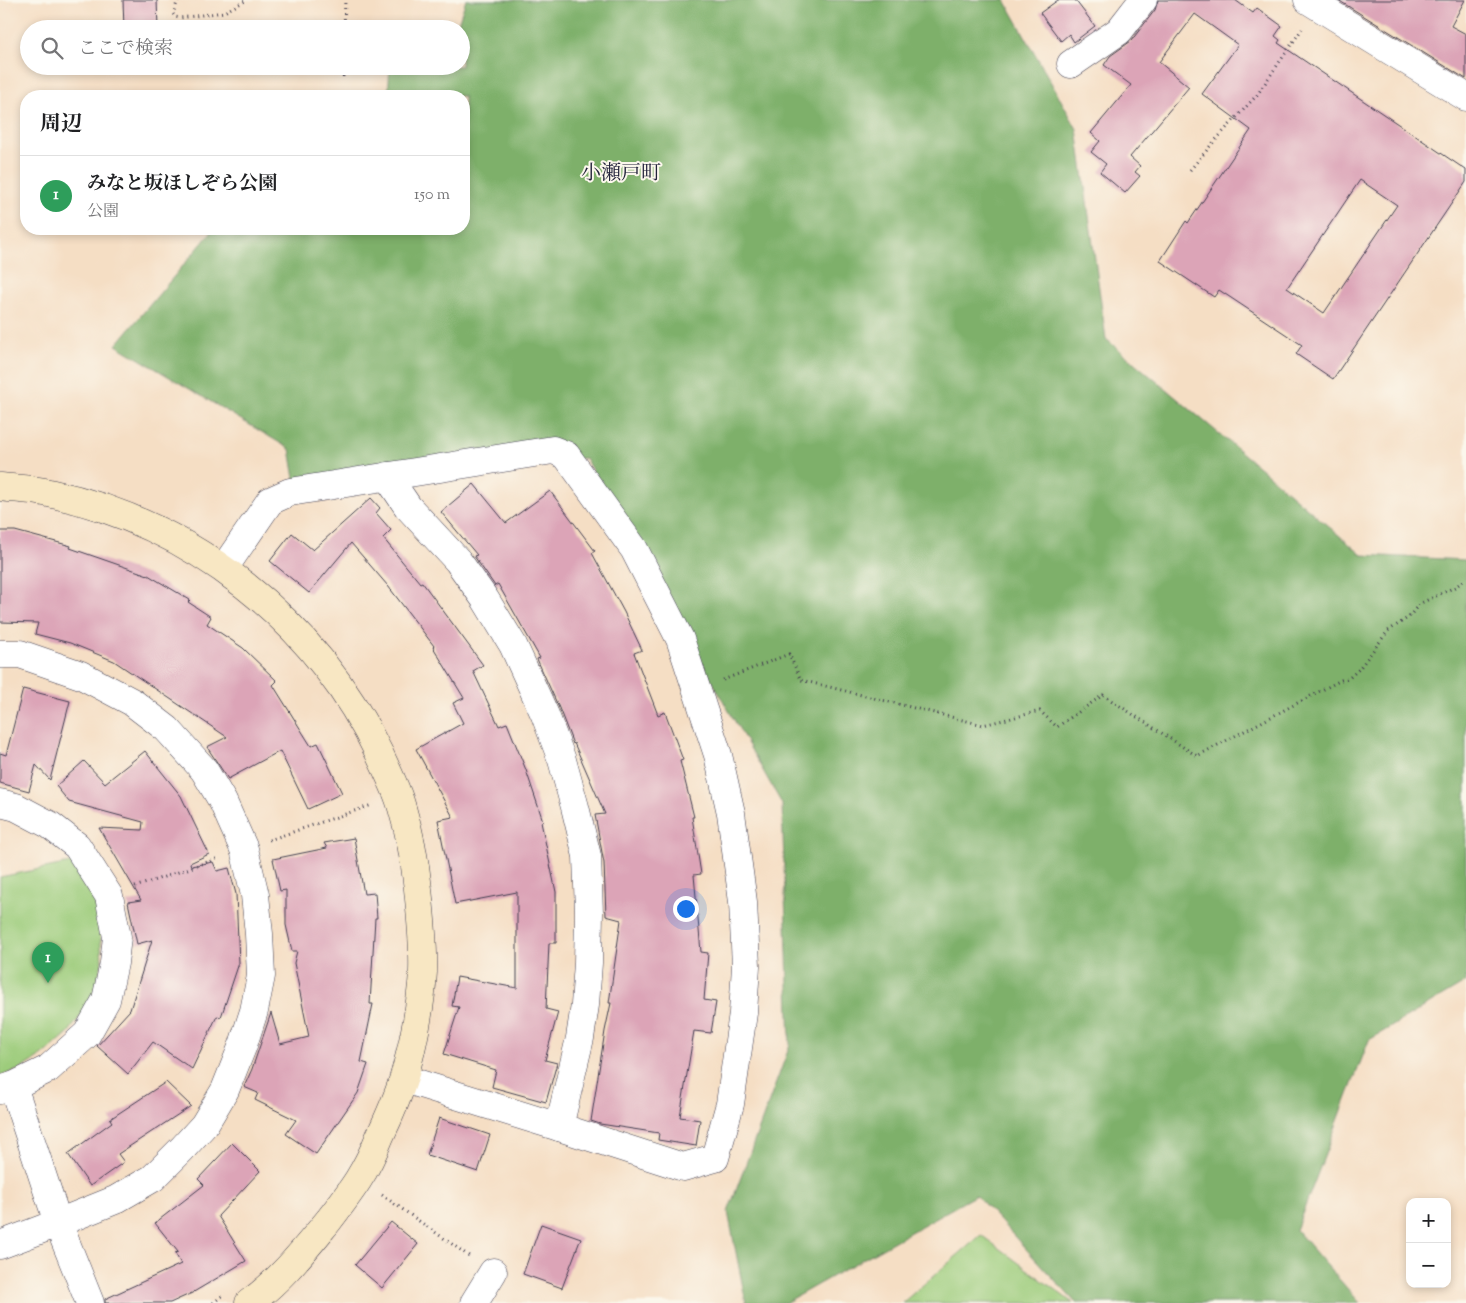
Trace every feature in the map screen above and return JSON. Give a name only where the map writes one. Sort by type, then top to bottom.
[{"type":"street","points":[[1071,64],[1119,31],[1143,0]]},
{"type":"street","points":[[1313,3],[1466,97]]},
{"type":"street","points":[[224,568],[270,501],[290,492],[553,450],[566,455],[634,549],[680,639],[718,755],[731,813],[743,902],[746,966],[743,1013],[730,1104],[715,1158],[683,1167],[404,1079]]},
{"type":"street","points":[[387,476],[408,507],[458,560],[513,645],[545,715],[562,760],[575,807],[587,856],[588,963],[580,1038],[559,1127]]},
{"type":"street","points":[[0,487],[48,492],[122,514],[166,534],[224,568],[262,599],[332,673],[368,730],[402,807],[416,873],[423,943],[423,972],[419,1006],[404,1079],[394,1106],[358,1180],[332,1216],[288,1267],[258,1296],[239,1297]]},
{"type":"street","points":[[0,654],[20,654],[81,675],[132,702],[167,729],[204,770],[223,802],[244,849],[255,895],[261,976],[254,1011],[225,1090],[204,1124],[153,1178],[115,1200],[0,1245]]},
{"type":"street","points":[[0,803],[16,807],[50,825],[77,846],[110,896],[117,937],[114,963],[106,1000],[87,1034],[48,1069],[7,1088],[90,1303]]},
{"type":"street","points":[[474,1303],[493,1272]]},
{"type":"path","points":[[178,0],[172,14],[175,18],[224,12],[247,0]]},
{"type":"path","points":[[344,20],[345,0]]},
{"type":"path","points":[[1190,170],[1257,95],[1313,3]]},
{"type":"path","points":[[698,691],[789,654],[801,680],[982,725],[1040,711],[1056,727],[1103,695],[1197,756],[1341,680],[1348,679],[1359,669],[1388,631],[1409,617],[1419,604],[1455,587],[1466,579]]},
{"type":"path","points":[[376,1191],[493,1272]]},
{"type":"path","points":[[213,1303],[239,1297]]},
{"type":"green space","points":[[466,0],[1005,0],[1077,129],[1106,339],[1362,555],[1466,560],[1466,982],[1369,1040],[1296,1230],[1360,1303],[1076,1303],[976,1195],[785,1303],[746,1303],[728,1212],[790,1045],[782,804],[585,458],[297,490],[290,449],[116,345],[209,235],[470,235],[470,90],[388,90],[389,75],[470,75],[470,20],[459,20]]},
{"type":"green space","points":[[75,862],[94,897],[100,926],[102,964],[91,1002],[68,1033],[43,1055],[21,1069],[0,1076],[0,877]]},
{"type":"green space","points":[[981,1235],[1073,1303],[902,1303]]},
{"type":"building","points":[[123,0],[157,0],[158,20],[124,20]]},
{"type":"building","points":[[1058,0],[1075,0],[1095,26],[1074,42],[1069,34],[1061,41],[1040,13]]},
{"type":"building","points":[[1158,0],[1235,0],[1253,13],[1257,8],[1282,26],[1275,36],[1280,40],[1278,43],[1466,170],[1466,182],[1333,379],[1296,354],[1302,345],[1219,290],[1214,297],[1160,261],[1251,130],[1202,94],[1238,45],[1195,14],[1159,62],[1189,87],[1130,157],[1140,166],[1135,172],[1140,176],[1125,193],[1100,172],[1106,164],[1091,152],[1100,141],[1091,133],[1131,85],[1104,65],[1110,56],[1131,41],[1155,10]],"holes":[[[1360,180],[1397,205],[1324,313],[1287,288]]]},
{"type":"building","points":[[1338,0],[1465,0],[1451,26],[1466,34],[1466,79]]},
{"type":"building","points":[[474,484],[506,523],[550,491],[595,551],[592,553],[642,650],[634,653],[658,715],[665,712],[683,760],[680,761],[694,817],[692,817],[701,874],[694,875],[701,952],[708,953],[704,1000],[716,1002],[711,1033],[694,1031],[680,1117],[700,1120],[696,1146],[658,1140],[659,1133],[591,1121],[611,1003],[609,1003],[621,920],[606,916],[604,863],[595,815],[605,814],[537,659],[540,658],[498,584],[495,586],[474,556],[477,555],[441,512]]},
{"type":"building","points":[[371,498],[380,508],[376,513],[391,530],[383,538],[420,583],[422,582],[483,665],[473,671],[499,726],[507,723],[526,770],[543,821],[541,822],[556,892],[556,943],[549,943],[546,1009],[558,1012],[545,1060],[557,1063],[546,1102],[492,1087],[496,1070],[444,1054],[459,1007],[452,1006],[457,977],[517,988],[517,892],[455,904],[438,820],[453,817],[416,749],[463,723],[453,703],[464,698],[434,646],[388,586],[351,543],[309,593],[270,561],[292,533],[313,550]]},
{"type":"building","points":[[0,531],[15,531],[71,546],[70,548],[148,575],[190,600],[188,602],[211,617],[207,624],[243,648],[277,681],[273,685],[311,746],[318,743],[342,793],[308,809],[280,751],[228,779],[207,747],[227,737],[114,661],[70,643],[35,634],[38,623],[0,622]]},
{"type":"building","points":[[23,689],[70,701],[50,780],[36,765],[29,791],[0,783],[0,753],[6,755]]},
{"type":"building","points":[[145,751],[181,796],[209,854],[190,863],[191,866],[213,862],[217,871],[229,868],[236,894],[239,963],[221,1017],[217,1016],[192,1069],[153,1042],[128,1074],[97,1046],[130,1010],[152,940],[137,944],[128,902],[141,900],[99,828],[142,830],[143,822],[69,802],[56,786],[84,761],[105,783]]},
{"type":"building","points":[[354,838],[364,894],[375,893],[377,918],[375,918],[370,1004],[373,1004],[361,1062],[368,1064],[358,1093],[316,1154],[286,1134],[296,1120],[255,1100],[258,1093],[244,1087],[271,1013],[280,1044],[309,1037],[294,963],[297,951],[292,951],[286,925],[286,890],[280,891],[273,859],[327,848],[324,843]]},
{"type":"building","points":[[166,1082],[191,1106],[118,1154],[124,1162],[90,1186],[68,1154],[112,1122],[110,1119]]},
{"type":"building","points":[[439,1118],[490,1135],[478,1172],[427,1155]]},
{"type":"building","points":[[232,1143],[260,1171],[218,1216],[246,1261],[192,1293],[170,1303],[105,1303],[105,1299],[181,1264],[175,1253],[178,1252],[155,1223],[204,1185],[198,1179]]},
{"type":"building","points":[[391,1222],[418,1244],[382,1288],[355,1265]]},
{"type":"building","points":[[541,1224],[581,1238],[562,1288],[523,1274]]},
{"type":"place","name":"みなと坂ほしぞら公園","points":[[48,983]]},
{"type":"district","name":"小瀬戸町","points":[[621,174]]}]
